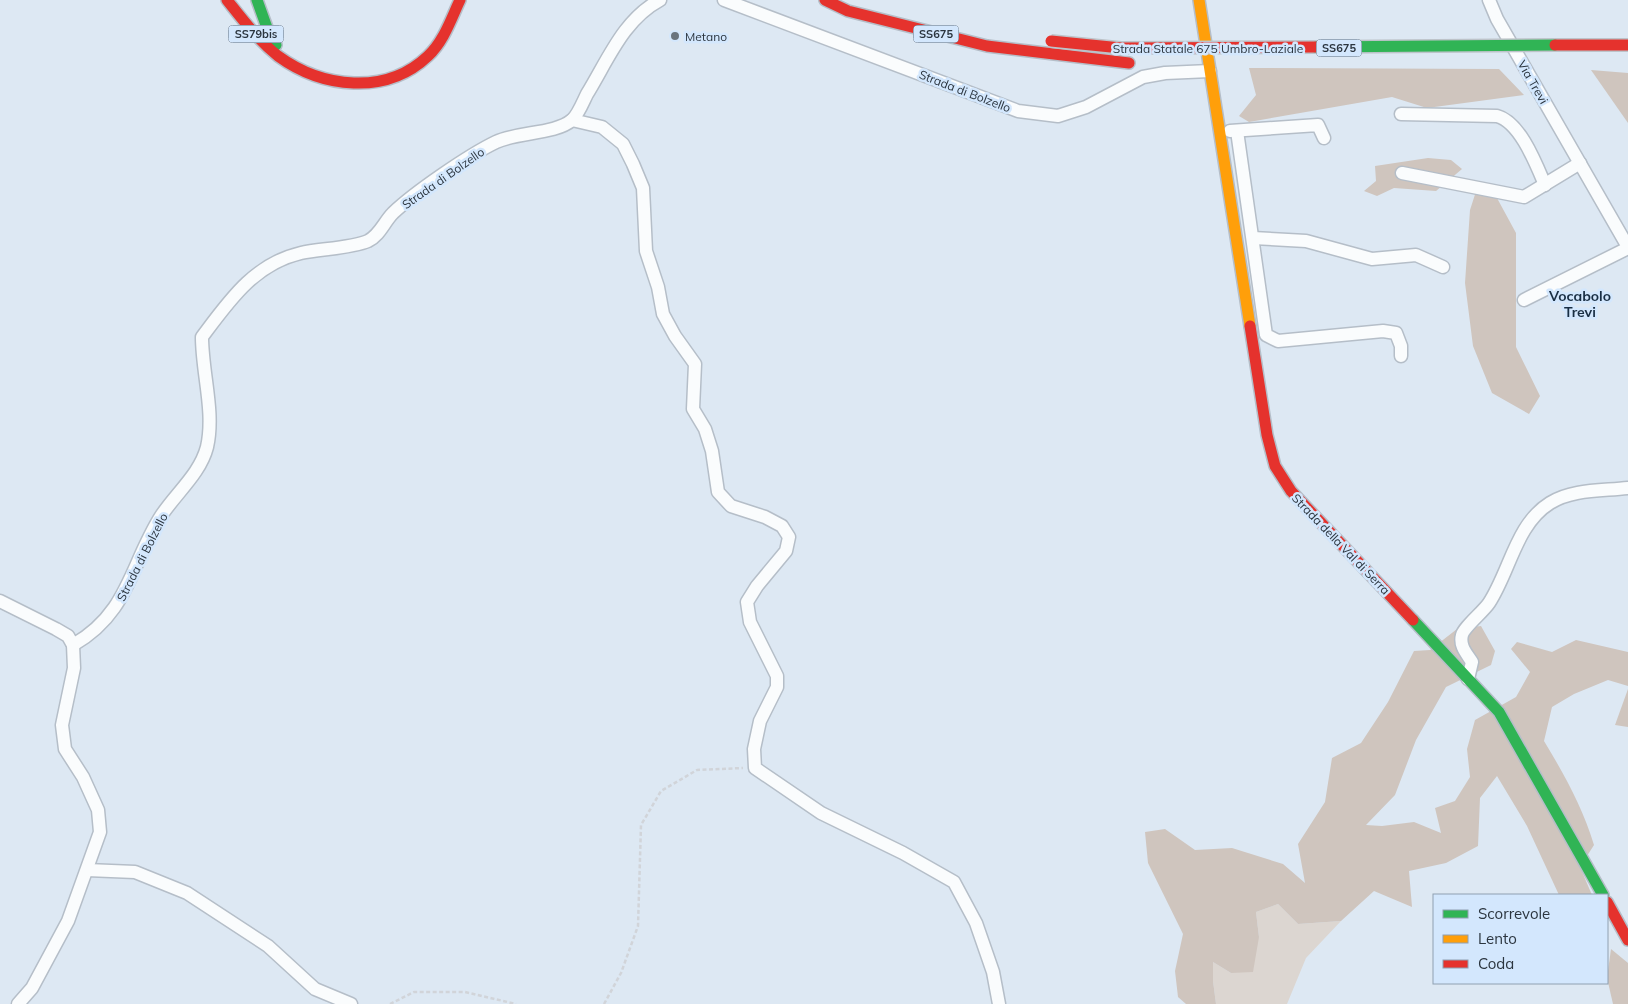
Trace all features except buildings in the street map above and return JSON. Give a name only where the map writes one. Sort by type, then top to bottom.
[{"type":"main road","name":"SS79bis","points":[[227,0],[261,41],[290,64]]},
{"type":"main road","name":"SS79bis","points":[[257,0],[270,36],[290,64]]},
{"type":"main road","points":[[290,64],[325,81],[362,85],[395,78],[423,60],[444,33],[460,0]]},
{"type":"main road","name":"Strada Statale 675 Umbro-Laziale","points":[[825,0],[848,11],[987,46],[1050,55],[1144,63],[1214,66]]},
{"type":"main road","name":"SS675","points":[[844,0],[952,25]]},
{"type":"main road","name":"Strada della Val di Serra","points":[[1199,0],[1214,66],[1220,132],[1267,435],[1275,466],[1291,491],[1499,712],[1602,894]]},
{"type":"main road","name":"Strada Statale 675 Umbro-Laziale","points":[[1047,40],[1130,48],[1628,45]]},
{"type":"main road","points":[[1503,61],[1533,61]]},
{"type":"main road","points":[[1608,904],[1628,940]]},
{"type":"street","points":[[660,0],[644,8],[630,22],[572,120],[602,127],[623,144],[643,188],[646,251],[658,287],[663,314],[675,336],[689,353],[695,364],[693,409],[705,428],[712,451],[718,492],[731,506],[765,517],[782,526],[789,537],[786,551],[757,586],[747,602],[750,622],[777,676],[777,687],[760,721],[754,749],[755,768],[821,813],[903,853],[954,882],[976,923],[993,972],[999,1004]]},
{"type":"street","name":"Strada di Bolzello","points":[[724,0],[1018,111],[1058,116],[1086,107],[1143,77],[1214,66]]},
{"type":"street","name":"Via Trevi","points":[[1489,0],[1497,19],[1628,247],[1524,300]]},
{"type":"street","points":[[1401,114],[1497,116],[1506,118],[1523,141],[1545,185]]},
{"type":"street","name":"Strada di Bolzello","points":[[73,645],[89,636],[118,604],[128,589],[152,531],[174,496],[197,471],[206,448],[209,428],[202,337],[253,275],[276,262],[299,254],[367,241],[378,234],[392,214],[425,189],[496,142],[527,133],[553,130],[572,120]]},
{"type":"street","points":[[1220,132],[1318,125],[1324,138]]},
{"type":"street","points":[[1238,131],[1266,335],[1278,341],[1383,331],[1396,333],[1401,346],[1401,356]]},
{"type":"street","points":[[1402,173],[1524,197],[1580,163]]},
{"type":"street","points":[[1253,238],[1306,241],[1372,259],[1416,255],[1443,267]]},
{"type":"street","points":[[1468,679],[1472,662],[1461,645],[1462,633],[1488,605],[1531,518],[1549,503],[1566,494],[1628,488]]},
{"type":"street","points":[[0,601],[68,636],[73,645],[74,668],[62,725],[65,749],[83,777],[98,810],[100,832],[68,921],[32,988],[18,1004]]},
{"type":"street","points":[[87,870],[135,872],[187,893],[268,946],[315,988],[351,1004]]},
{"type":"path","points":[[604,1004],[621,973],[638,926],[641,825],[661,791],[697,770],[755,768]]},
{"type":"path","points":[[390,1004],[414,992],[465,992],[516,1004]]},
{"type":"shaded area","points":[[1249,68],[1499,69],[1524,95],[1427,108],[1392,97],[1249,122],[1239,116],[1256,95]]},
{"type":"shaded area","points":[[1591,70],[1628,73],[1628,123]]},
{"type":"shaded area","points":[[1428,158],[1451,160],[1462,169],[1436,191],[1394,188],[1377,196],[1364,191],[1376,181],[1375,166]]},
{"type":"shaded area","points":[[1479,182],[1491,187],[1516,233],[1516,347],[1540,396],[1529,414],[1492,393],[1473,346],[1465,283],[1470,210]]},
{"type":"shaded area","points":[[1481,626],[1495,651],[1491,665],[1446,687],[1416,740],[1395,795],[1366,825],[1382,826],[1414,822],[1441,833],[1435,808],[1455,801],[1470,777],[1467,749],[1475,720],[1516,697],[1530,672],[1511,649],[1517,642],[1552,652],[1576,640],[1628,652],[1628,686],[1608,680],[1574,694],[1552,707],[1544,741],[1572,792],[1594,845],[1580,867],[1592,894],[1559,894],[1527,826],[1497,776],[1480,798],[1478,846],[1446,863],[1409,871],[1412,907],[1374,891],[1341,921],[1298,924],[1278,904],[1256,912],[1259,937],[1253,972],[1231,973],[1213,962],[1216,1004],[1186,1004],[1178,997],[1175,971],[1183,934],[1148,863],[1145,832],[1165,829],[1195,850],[1232,848],[1283,864],[1305,883],[1298,844],[1325,802],[1332,758],[1361,743],[1388,702],[1414,651],[1430,650],[1457,629]]},
{"type":"shaded area","points":[[1628,689],[1628,727],[1615,725]]},
{"type":"shaded area","points":[[1278,904],[1298,924],[1341,921],[1306,958],[1287,1004],[1216,1004],[1213,962],[1231,973],[1259,937],[1256,912]]},
{"type":"shaded area","points":[[1611,949],[1628,963],[1628,1004],[1613,1004],[1608,982]]},
{"type":"traffic: fast","points":[[257,0],[270,36],[276,45]]},
{"type":"traffic: fast","points":[[1316,47],[1555,45]]},
{"type":"traffic: fast","points":[[1413,620],[1499,712],[1602,894]]},
{"type":"traffic: slow","points":[[1199,0],[1250,326]]},
{"type":"traffic: jam","points":[[227,0],[257,37],[278,56],[295,67],[314,75],[334,81],[354,83],[374,82],[393,77],[411,69],[428,56],[443,37],[460,0]]},
{"type":"traffic: jam","points":[[825,0],[848,11],[987,46],[1129,63]]},
{"type":"traffic: jam","points":[[1051,41],[1121,48],[1316,47]]},
{"type":"traffic: jam","points":[[1555,45],[1628,45]]},
{"type":"traffic: jam","points":[[1250,326],[1267,435],[1275,466],[1291,491],[1413,620]]},
{"type":"traffic: jam","points":[[1608,904],[1628,940]]},
{"type":"place","name":"Metano","points":[[675,36]]},
{"type":"district","name":"Vocabolo Trevi","points":[[1580,304]]}]
